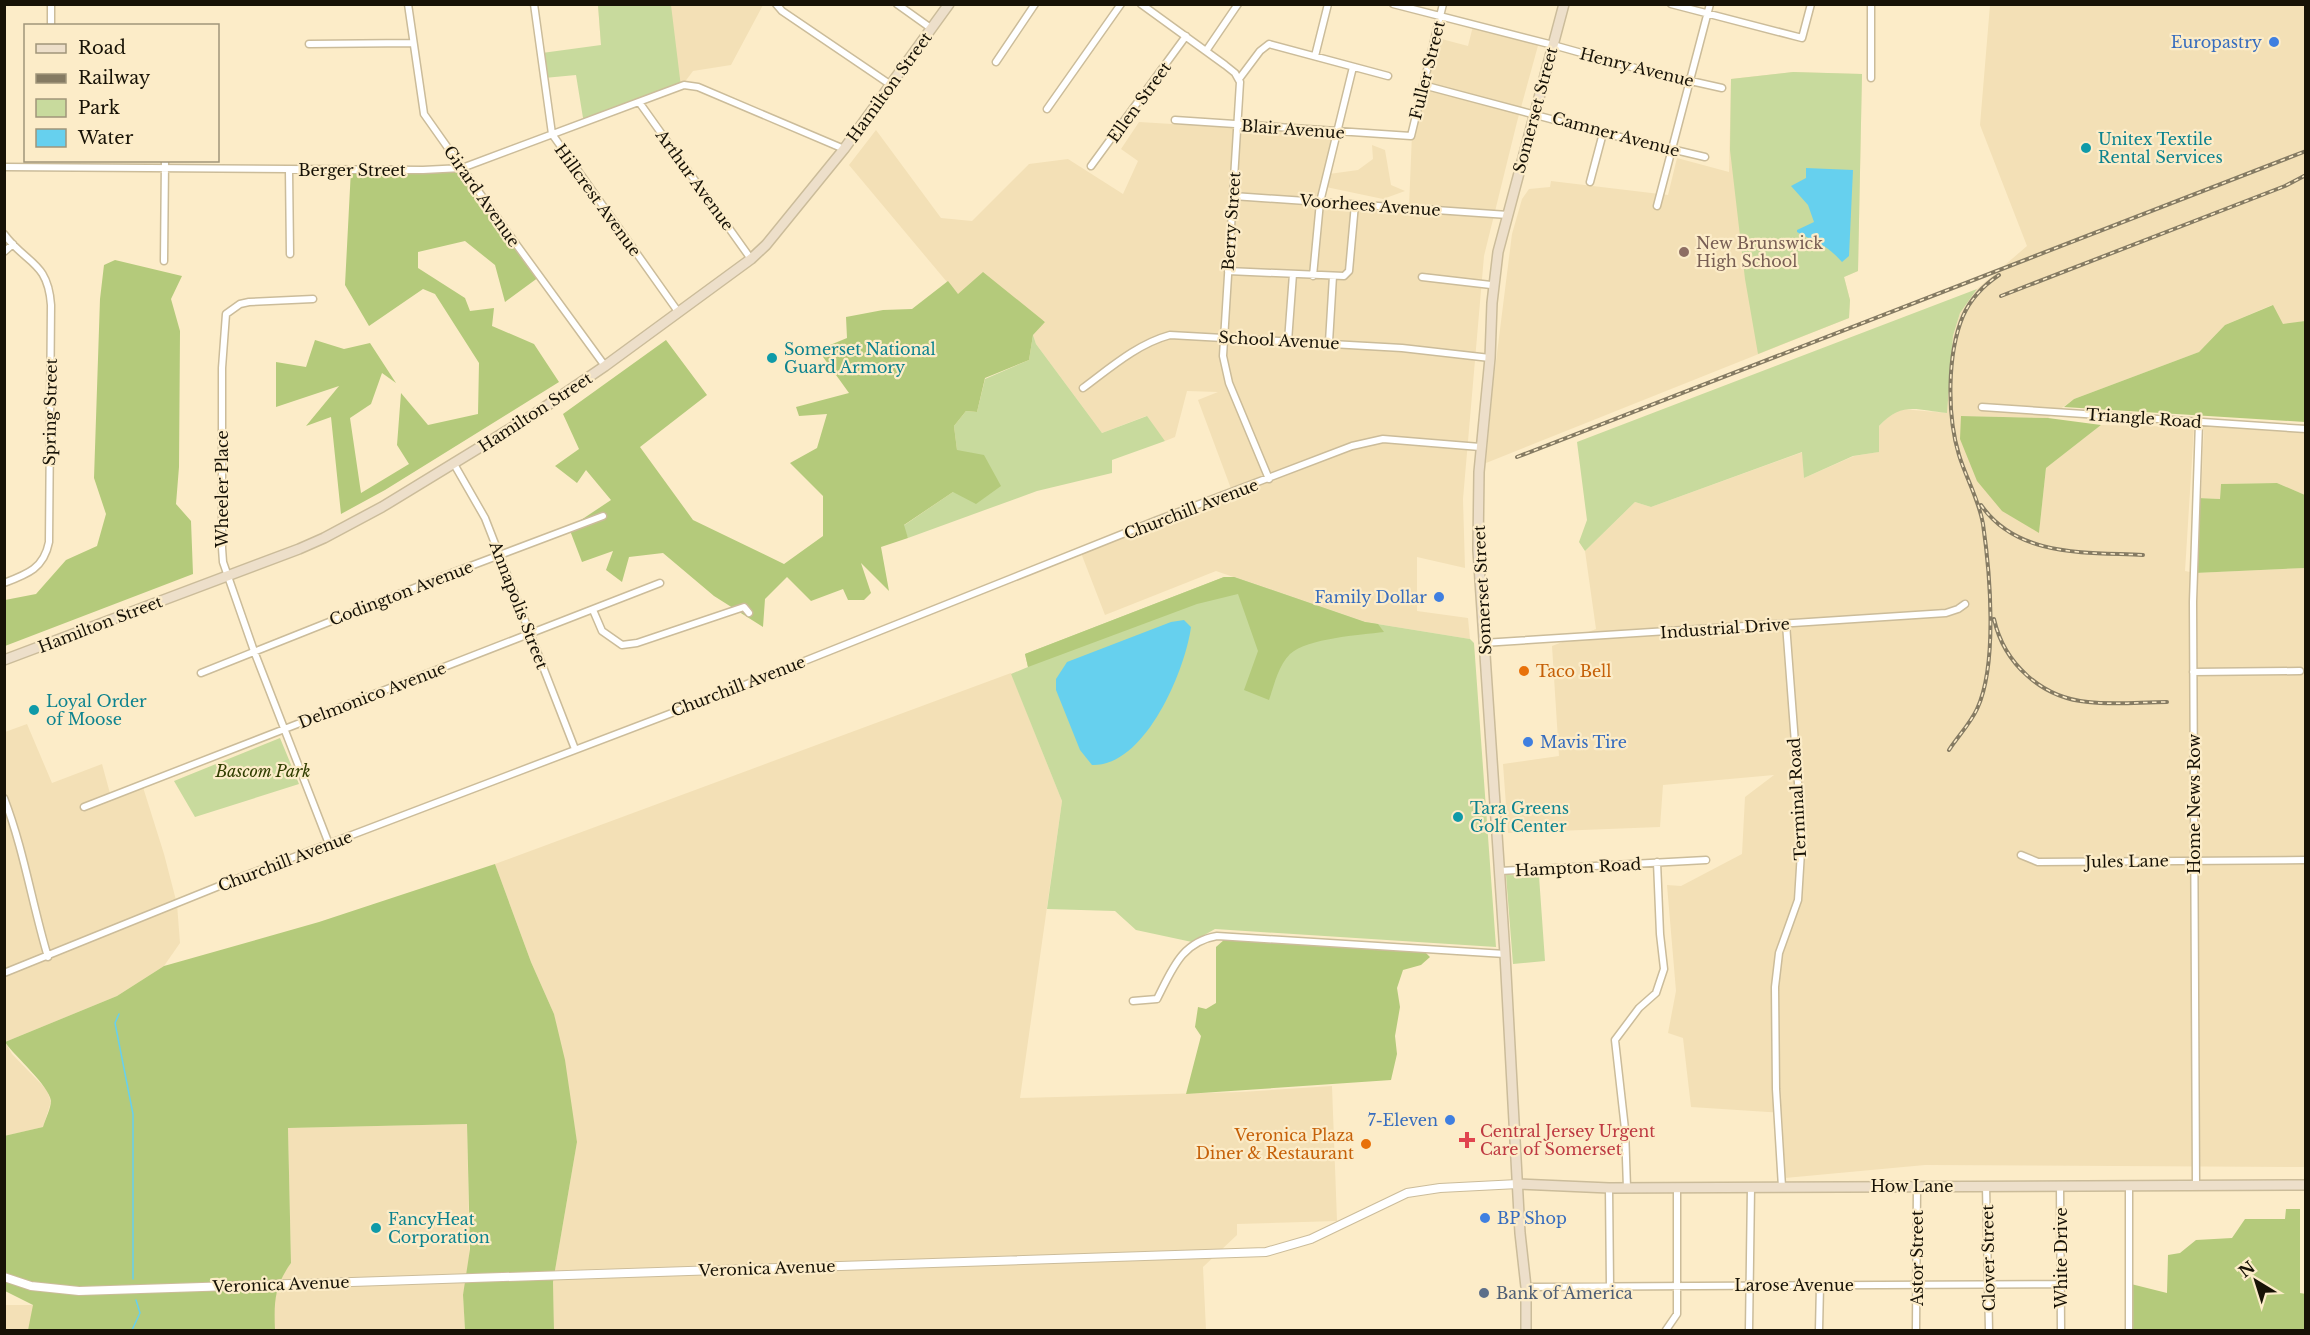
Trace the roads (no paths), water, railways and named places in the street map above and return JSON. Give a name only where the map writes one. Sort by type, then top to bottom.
[{"type":"main road","name":"Hamilton Street","points":[[4,660],[324,538],[454,464],[536,413],[605,366],[751,259],[780,230],[844,149],[949,4]]},
{"type":"main road","name":"Somerset Street","points":[[1527,1330],[1500,871],[1478,550],[1480,447],[1491,358],[1493,287],[1498,252],[1564,4]]},
{"type":"main road","name":"How Lane","points":[[1518,1184],[1609,1188],[2306,1185]]},
{"type":"street","points":[[51,4],[51,24]]},
{"type":"street","name":"Girard Avenue","points":[[408,4],[424,114],[605,366]]},
{"type":"street","name":"Hillcrest Avenue","points":[[534,4],[552,135],[679,313]]},
{"type":"street","points":[[776,4],[782,11],[891,85]]},
{"type":"street","points":[[782,11],[787,4]]},
{"type":"street","points":[[897,4],[932,29]]},
{"type":"street","points":[[996,62],[1035,4]]},
{"type":"street","points":[[1047,109],[1121,4]]},
{"type":"street","points":[[1142,4],[1235,73],[1239,79],[1260,51],[1269,44],[1388,76]]},
{"type":"street","points":[[1206,51],[1238,4]]},
{"type":"street","points":[[1316,56],[1328,4]]},
{"type":"street","name":"Henry Avenue","points":[[1393,4],[1646,71],[1722,88]]},
{"type":"street","name":"Fuller Street","points":[[1411,136],[1443,4]]},
{"type":"street","points":[[1671,4],[1802,38],[1811,4]]},
{"type":"street","points":[[1657,206],[1710,4]]},
{"type":"street","points":[[1871,4],[1871,78]]},
{"type":"street","name":"Ellen Street","points":[[1091,166],[1186,36]]},
{"type":"street","points":[[309,44],[413,43]]},
{"type":"street","points":[[1313,276],[1320,202],[1339,132],[1353,67]]},
{"type":"street","name":"Berry Street","points":[[1239,79],[1224,366],[1269,479]]},
{"type":"street","name":"Berger Street","points":[[4,167],[49,164],[165,169],[462,168],[684,85],[698,87],[844,149]]},
{"type":"street","name":"Camner Avenue","points":[[1423,85],[1603,133],[1705,157]]},
{"type":"street","name":"Arthur Avenue","points":[[639,102],[751,259]]},
{"type":"street","name":"Blair Avenue","points":[[1175,120],[1411,136]]},
{"type":"street","points":[[1590,182],[1603,133]]},
{"type":"street","points":[[164,261],[165,162]]},
{"type":"street","points":[[289,170],[290,254]]},
{"type":"street","name":"Voorhees Avenue","points":[[1233,196],[1508,215]]},
{"type":"street","points":[[1228,271],[1344,276],[1349,271],[1355,204]]},
{"type":"street","name":"Spring Street","points":[[4,234],[37,265],[46,278],[50,292],[49,542],[47,554],[41,564],[30,572],[4,583]]},
{"type":"street","points":[[4,252],[13,244]]},
{"type":"street","points":[[1288,341],[1293,274]]},
{"type":"street","points":[[1329,342],[1333,276]]},
{"type":"street","points":[[1422,277],[1493,287]]},
{"type":"street","name":"Wheeler Place","points":[[312,299],[249,302],[240,304],[226,314],[222,368],[222,537],[223,562],[254,651],[329,844]]},
{"type":"street","name":"School Avenue","points":[[1083,388],[1154,339],[1170,335],[1329,342],[1491,358]]},
{"type":"street","name":"Triangle Road","points":[[1982,407],[2306,429]]},
{"type":"street","name":"Home News Row","points":[[2196,1185],[2193,602],[2199,422]]},
{"type":"street","name":"Churchill Avenue","points":[[4,974],[239,878],[727,692],[1155,521],[1369,441],[1383,439],[1480,447]]},
{"type":"street","name":"Annapolis Street","points":[[454,464],[478,504],[500,555],[575,749]]},
{"type":"street","name":"Codington Avenue","points":[[201,673],[603,516]]},
{"type":"street","name":"Delmonico Avenue","points":[[84,807],[660,583]]},
{"type":"street","name":"Industrial Drive","points":[[1483,643],[1946,613],[1958,609],[1965,603]]},
{"type":"street","points":[[594,610],[603,631],[622,645],[637,643],[744,607],[749,613]]},
{"type":"street","name":"Terminal Road","points":[[1782,1187],[1776,1089],[1775,987],[1779,953],[1798,900],[1802,836],[1786,624]]},
{"type":"street","points":[[2193,672],[2300,670]]},
{"type":"street","points":[[4,798],[18,836],[36,918],[48,957]]},
{"type":"street","name":"Jules Lane","points":[[2021,855],[2038,862],[2306,860]]},
{"type":"street","name":"Hampton Road","points":[[1500,871],[1706,860]]},
{"type":"street","name":"Hampton Road","points":[[1627,1188],[1625,1129],[1615,1040],[1639,1008],[1656,993],[1664,969],[1657,862]]},
{"type":"street","points":[[1133,1001],[1157,999],[1183,952],[1207,938],[1217,936],[1505,954]]},
{"type":"street","name":"Veronica Avenue","points":[[4,1277],[31,1286],[79,1291],[1266,1252],[1311,1239],[1407,1193],[1440,1188],[1518,1184]]},
{"type":"street","points":[[2129,1185],[2129,1330]]},
{"type":"street","name":"Astor Street","points":[[1916,1330],[1917,1186]]},
{"type":"street","name":"Clover Street","points":[[1986,1186],[1989,1330]]},
{"type":"street","name":"White Drive","points":[[2060,1186],[2061,1330]]},
{"type":"street","points":[[1749,1330],[1751,1187]]},
{"type":"street","points":[[1609,1188],[1610,1286]]},
{"type":"street","points":[[1666,1330],[1677,1314],[1677,1188]]},
{"type":"street","name":"Larose Avenue","points":[[1526,1287],[2061,1284]]},
{"type":"street","points":[[1819,1330],[1820,1285]]},
{"type":"water","points":[[1806,168],[1853,170],[1849,256],[1842,262],[1826,247],[1797,232],[1814,222],[1808,205],[1791,186],[1806,178]]},
{"type":"water","points":[[1184,620],[1191,627],[1187,646],[1171,691],[1159,713],[1145,734],[1129,750],[1111,761],[1092,765],[1080,750],[1056,690],[1056,679],[1067,662],[1171,622]]},
{"type":"waterway","points":[[119,1014],[115,1023],[133,1114],[133,1279]]},
{"type":"waterway","points":[[132,1330],[140,1313],[136,1300]]},
{"type":"railway","points":[[1517,457],[2306,151]]},
{"type":"railway","points":[[2001,296],[2285,186],[2306,175]]},
{"type":"railway","points":[[1949,750],[1977,709],[1984,690],[1990,643],[1990,592],[1983,524],[1979,506],[1955,439],[1950,385],[1954,348],[1963,316],[1978,293],[1999,275]]},
{"type":"railway","points":[[1981,505],[1996,522],[2014,535],[2034,543],[2077,552],[2143,555]]},
{"type":"railway","points":[[1994,619],[2006,650],[2016,664],[2027,676],[2055,694],[2098,703],[2167,702]]},
{"type":"place","name":"Europastry","points":[[2274,42]]},
{"type":"place","name":"Unitex Textile Rental Services","points":[[2086,148]]},
{"type":"place","name":"New Brunswick High School","points":[[1684,252]]},
{"type":"place","name":"Somerset National Guard Armory","points":[[772,358]]},
{"type":"place","name":"Family Dollar","points":[[1439,597]]},
{"type":"place","name":"Taco Bell","points":[[1524,671]]},
{"type":"place","name":"Loyal Order of Moose","points":[[34,710]]},
{"type":"place","name":"Mavis Tire","points":[[1528,742]]},
{"type":"place","name":"Tara Greens Golf Center","points":[[1458,817]]},
{"type":"place","name":"7-Eleven","points":[[1450,1120]]},
{"type":"place","name":"Central Jersey Urgent Care of Somerset","points":[[1467,1140]]},
{"type":"place","name":"Veronica Plaza Diner & Restaurant","points":[[1366,1144]]},
{"type":"place","name":"BP Shop","points":[[1485,1218]]},
{"type":"place","name":"FancyHeat Corporation","points":[[376,1228]]},
{"type":"place","name":"Bank of America","points":[[1484,1293]]},
{"type":"park label","name":"Bascom Park","points":[[263,771]]}]
